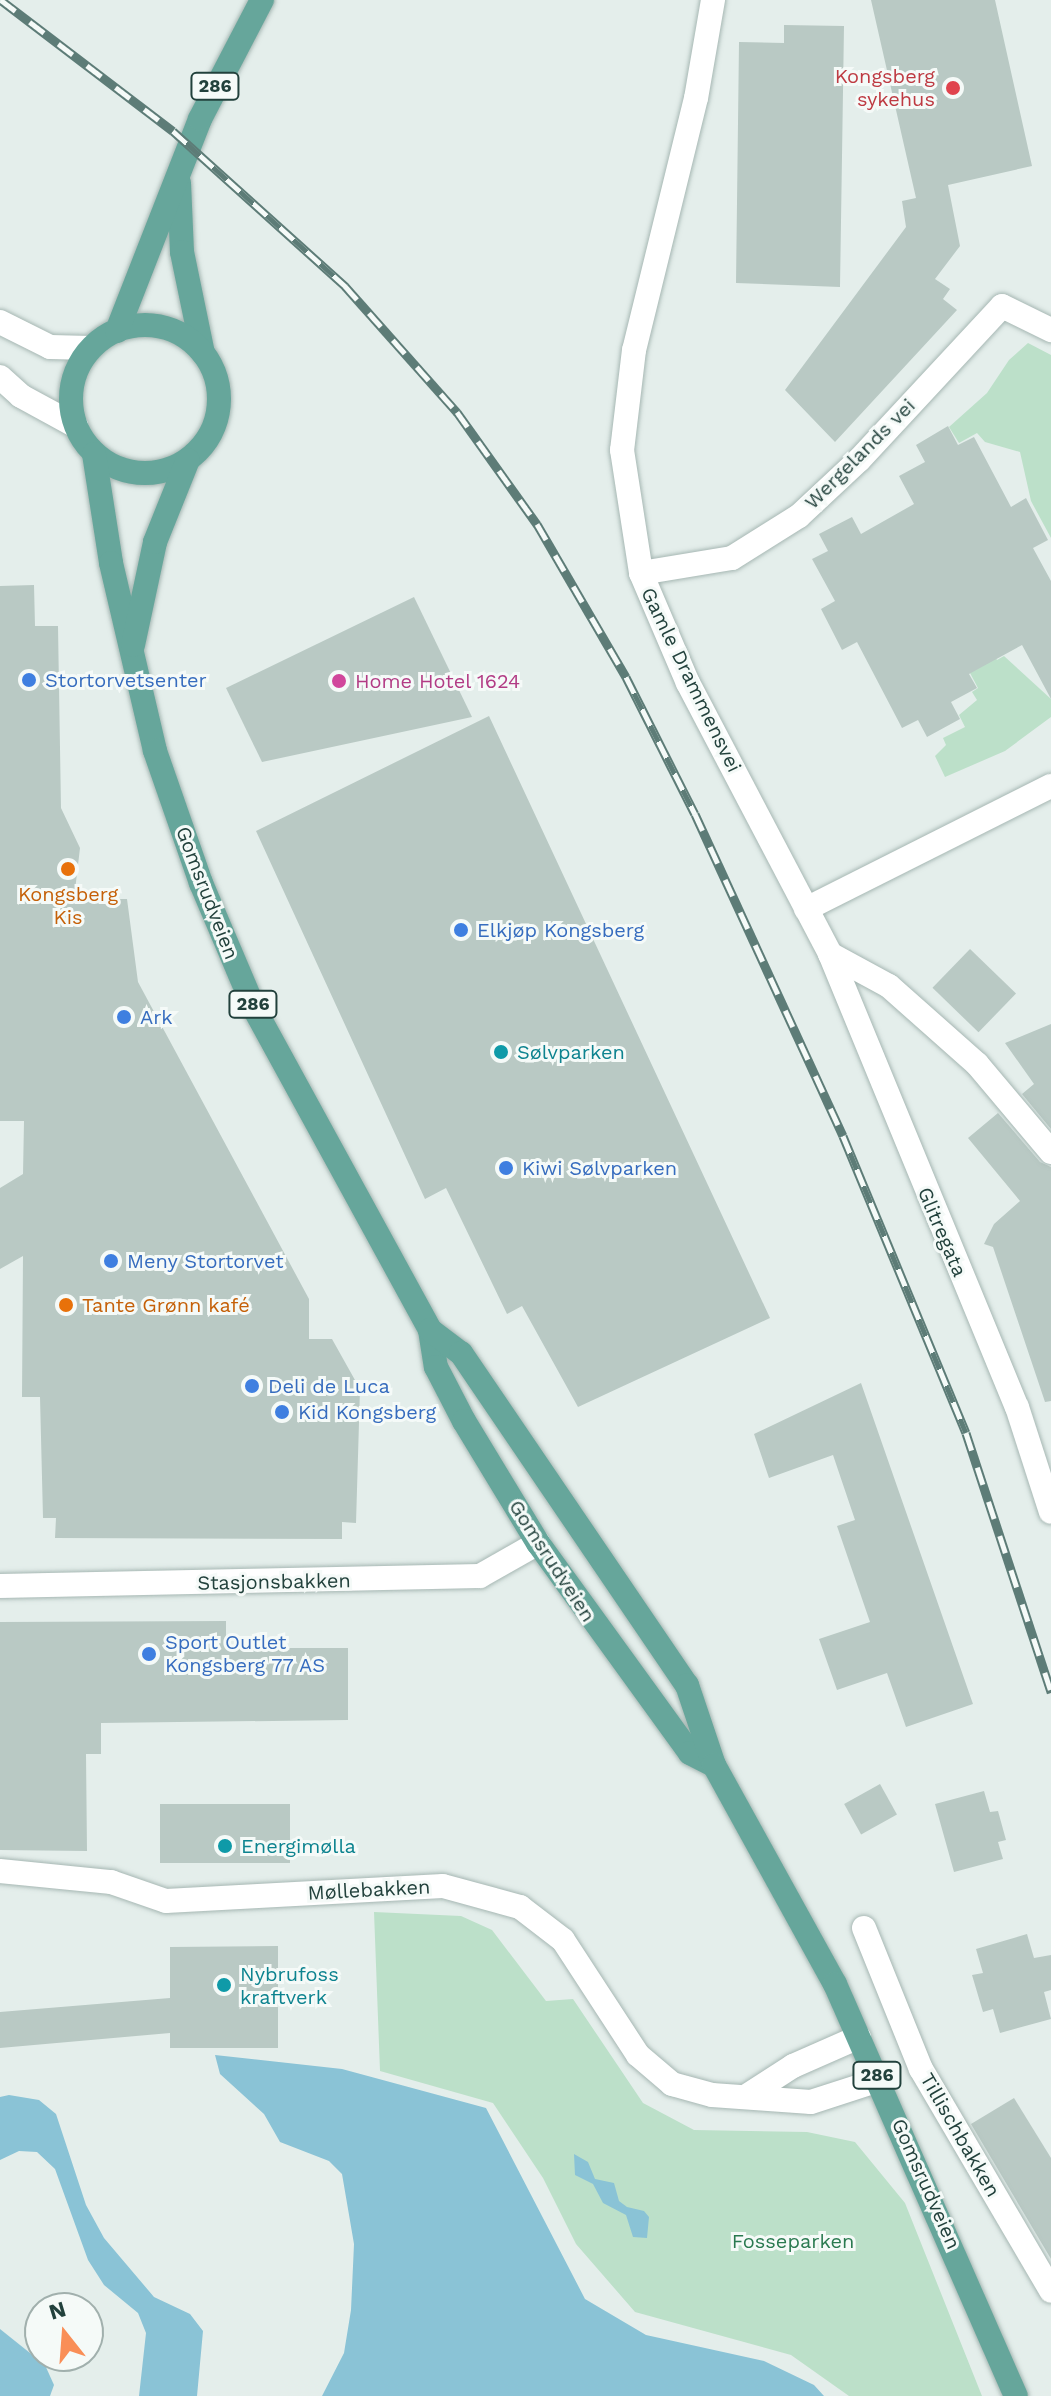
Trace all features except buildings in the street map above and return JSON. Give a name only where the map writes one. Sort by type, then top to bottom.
[{"type":"main road","name":"286","points":[[117,331],[217,80],[262,0]]},
{"type":"main road","name":"286","points":[[179,177],[182,252],[203,353],[218,384],[217,418],[211,434],[188,460]]},
{"type":"main road","points":[[91,348],[117,331],[164,328],[203,353]]},
{"type":"main road","name":"286","points":[[91,348],[71,394],[76,426],[94,454]]},
{"type":"main road","points":[[94,454],[123,470],[140,473],[173,468],[188,460]]},
{"type":"main road","name":"Gomsrudveien","points":[[94,454],[131,655],[155,751],[232,960],[283,1064],[430,1330],[436,1367],[538,1543],[690,1753],[714,1765]]},
{"type":"main road","name":"Gomsrudveien","points":[[131,655],[149,563],[188,460]]},
{"type":"main road","name":"Gomsrudveien","points":[[430,1330],[461,1353],[687,1685],[714,1765],[781,1878],[859,2037],[1016,2396]]},
{"type":"street","name":"Gamle Drammensvei","points":[[713,0],[696,98],[634,350],[622,450],[641,573],[688,683],[830,954]]},
{"type":"street","name":"Wergelands vei","points":[[641,573],[732,558],[799,516],[859,460],[1002,306],[1051,330]]},
{"type":"street","points":[[0,322],[50,347],[91,348]]},
{"type":"street","points":[[0,377],[21,396],[76,426]]},
{"type":"street","points":[[806,909],[1009,812],[1051,786]]},
{"type":"street","points":[[830,954],[889,986],[977,1064],[1051,1152]]},
{"type":"street","name":"Glitregata","points":[[830,954],[1017,1407],[1051,1512]]},
{"type":"street","name":"Stasjonsbakken","points":[[0,1586],[480,1576],[538,1543]]},
{"type":"street","name":"Møllebakken","points":[[0,1871],[111,1882],[166,1901],[443,1886],[520,1907],[563,1940],[656,2073],[691,2092],[811,2102],[879,2080]]},
{"type":"street","name":"Tillischbakken","points":[[864,1928],[921,2069],[1051,2291]]},
{"type":"street","points":[[748,2095],[793,2066],[859,2037]]},
{"type":"green space","points":[[1028,343],[1051,355],[1051,538],[1031,501],[1020,452],[985,442],[977,433],[959,443],[949,427],[987,393],[1009,360]]},
{"type":"green space","points":[[962,595],[997,660],[1004,656],[1051,699],[1051,717],[1005,751],[945,777],[935,756],[946,745],[943,738],[965,727],[959,715],[977,700],[972,692],[978,688],[936,609]]},
{"type":"green space","name":"Fosseparken","points":[[374,1912],[461,1916],[492,1930],[546,2001],[573,1999],[643,2103],[694,2130],[807,2132],[855,2142],[905,2203],[982,2396],[849,2396],[791,2355],[635,2312],[576,2244],[543,2178],[493,2103],[380,2071]]},
{"type":"water","points":[[215,2055],[342,2069],[486,2108],[585,2299],[646,2335],[764,2361],[814,2385],[824,2396],[322,2396],[344,2353],[351,2310],[354,2244],[342,2174],[329,2161],[280,2142],[264,2114],[220,2074]]},
{"type":"water","points":[[9,2095],[39,2100],[56,2114],[86,2205],[104,2238],[154,2297],[190,2314],[203,2331],[197,2396],[139,2396],[146,2333],[138,2313],[104,2285],[88,2260],[55,2169],[37,2152],[19,2151],[0,2160],[0,2097]]},
{"type":"water","points":[[574,2154],[588,2162],[595,2179],[614,2183],[619,2201],[627,2207],[644,2211],[649,2217],[647,2238],[633,2237],[626,2215],[603,2203],[593,2184],[575,2175]]},
{"type":"water","points":[[0,2329],[24,2348],[24,2372],[48,2372],[54,2385],[50,2396],[0,2396]]},
{"type":"railway","points":[[1,0],[173,131],[345,286],[457,412],[537,524],[626,677],[695,814],[843,1136],[966,1433],[1051,1692]]},
{"type":"place","name":"Kongsberg sykehus","points":[[953,88]]},
{"type":"place","name":"Stortorvetsenter","points":[[29,680]]},
{"type":"place","name":"Home Hotel 1624","points":[[339,681]]},
{"type":"place","name":"Kongsberg Kis","points":[[68,869]]},
{"type":"place","name":"Elkjøp Kongsberg","points":[[461,930]]},
{"type":"place","name":"Ark","points":[[124,1017]]},
{"type":"place","name":"Sølvparken","points":[[501,1052]]},
{"type":"place","name":"Kiwi Sølvparken","points":[[506,1168]]},
{"type":"place","name":"Meny Stortorvet","points":[[111,1261]]},
{"type":"place","name":"Tante Grønn kafé","points":[[66,1305]]},
{"type":"place","name":"Deli de Luca","points":[[252,1386]]},
{"type":"place","name":"Kid Kongsberg","points":[[282,1412]]},
{"type":"place","name":"Sport Outlet Kongsberg 77 AS","points":[[149,1654]]},
{"type":"place","name":"Energimølla","points":[[225,1846]]},
{"type":"place","name":"Nybrufoss kraftverk","points":[[224,1985]]}]
